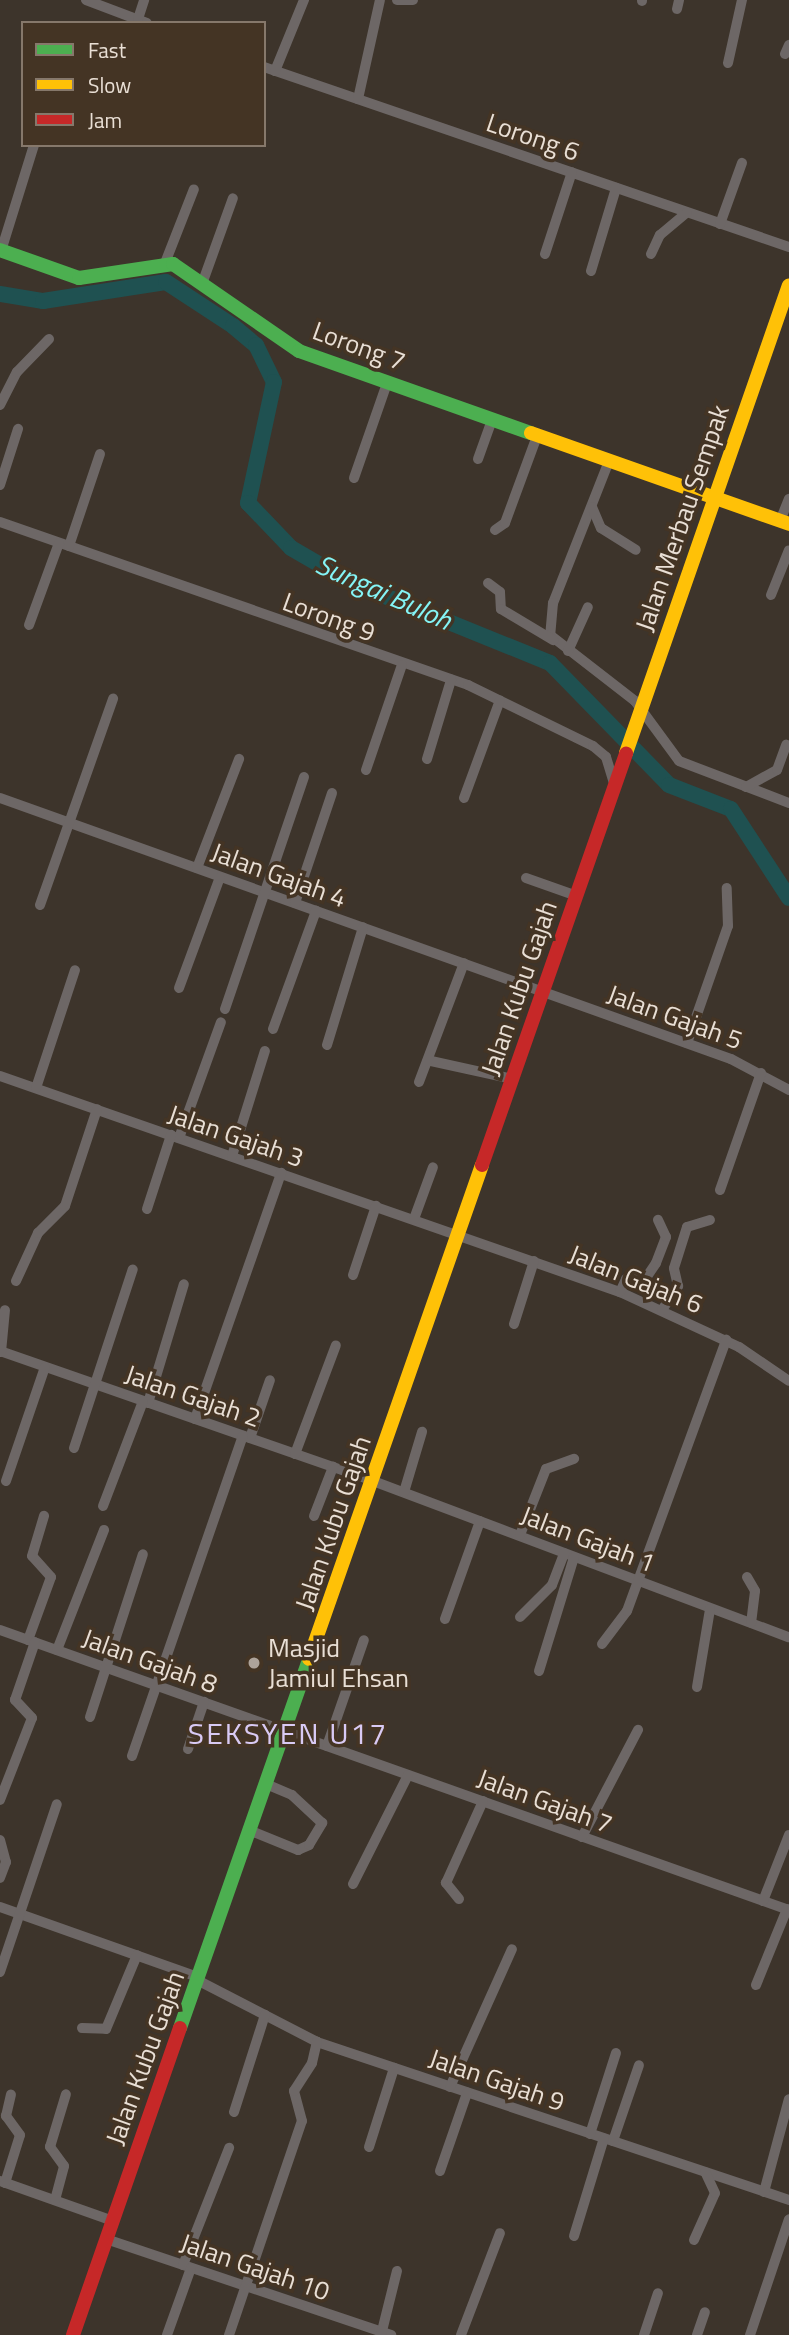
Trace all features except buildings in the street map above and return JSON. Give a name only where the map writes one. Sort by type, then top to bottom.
[{"type":"street","points":[[86,0],[142,21],[144,0]]},
{"type":"street","points":[[275,71],[304,0]]},
{"type":"street","points":[[358,99],[380,0]]},
{"type":"street","points":[[397,0],[413,0]]},
{"type":"street","points":[[728,63],[742,0]]},
{"type":"street","name":"Lorong 6","points":[[266,67],[789,247]]},
{"type":"street","points":[[33,147],[1,251],[79,278],[165,263],[194,189]]},
{"type":"street","points":[[720,224],[742,163]]},
{"type":"street","points":[[545,254],[572,173]]},
{"type":"street","points":[[591,271],[616,188]]},
{"type":"street","points":[[202,284],[233,198]]},
{"type":"street","points":[[651,254],[660,235],[687,212]]},
{"type":"street","name":"Lorong 7","points":[[165,263],[202,284],[299,351],[785,523]]},
{"type":"street","name":"Jalan Merbau Sempak","points":[[622,766],[789,286]]},
{"type":"street","points":[[0,405],[17,372],[49,339]]},
{"type":"street","points":[[354,478],[387,383]]},
{"type":"street","points":[[478,459],[492,420]]},
{"type":"street","points":[[0,485],[18,429]]},
{"type":"street","points":[[495,530],[505,523],[537,436]]},
{"type":"street","points":[[29,625],[100,454]]},
{"type":"street","points":[[554,640],[548,629],[553,603],[609,461]]},
{"type":"street","points":[[785,523],[789,499]]},
{"type":"street","points":[[592,507],[601,528],[635,550]]},
{"type":"street","name":"Lorong 9","points":[[0,522],[451,680],[500,700],[601,752],[615,787]]},
{"type":"street","points":[[771,595],[789,550]]},
{"type":"street","points":[[488,583],[500,592],[501,609],[568,651],[639,715],[679,761],[789,803]]},
{"type":"street","points":[[568,651],[588,607]]},
{"type":"street","points":[[366,770],[402,664]]},
{"type":"street","points":[[427,759],[451,680]]},
{"type":"street","points":[[40,905],[71,824],[113,699]]},
{"type":"street","points":[[464,798],[500,700]]},
{"type":"street","points":[[746,787],[777,770],[786,745]]},
{"type":"street","points":[[197,868],[239,759]]},
{"type":"street","name":"Jalan Kubu Gajah","points":[[73,2335],[200,1980],[622,766]]},
{"type":"street","points":[[225,1009],[267,893],[304,777]]},
{"type":"street","points":[[295,903],[331,793]]},
{"type":"street","name":"Jalan Gajah 4","points":[[0,799],[543,991]]},
{"type":"street","points":[[179,988],[220,877]]},
{"type":"street","points":[[526,878],[577,896]]},
{"type":"street","points":[[687,1043],[728,926],[727,888]]},
{"type":"street","points":[[273,1029],[316,911]]},
{"type":"street","points":[[327,1045],[363,927]]},
{"type":"street","points":[[419,1082],[431,1061],[464,963]]},
{"type":"street","points":[[36,1088],[75,970]]},
{"type":"street","name":"Jalan Gajah 5","points":[[543,991],[687,1043],[761,1073],[789,1089]]},
{"type":"street","points":[[147,1209],[221,1022]]},
{"type":"street","points":[[232,1156],[265,1051]]},
{"type":"street","points":[[431,1061],[513,1079]]},
{"type":"street","points":[[720,1190],[761,1073]]},
{"type":"street","name":"Jalan Gajah 3","points":[[0,1076],[459,1235]]},
{"type":"street","points":[[16,1280],[38,1233],[65,1206],[97,1109]]},
{"type":"street","points":[[414,1219],[433,1167]]},
{"type":"street","points":[[195,1419],[281,1173]]},
{"type":"street","points":[[353,1275],[376,1206]]},
{"type":"street","points":[[620,1292],[626,1279],[648,1275],[656,1262],[666,1237],[658,1220]]},
{"type":"street","points":[[662,1310],[678,1286],[674,1268],[687,1227],[710,1220]]},
{"type":"street","name":"Jalan Gajah 6","points":[[459,1235],[620,1292],[662,1310],[726,1340],[789,1381]]},
{"type":"street","points":[[514,1324],[534,1261]]},
{"type":"street","points":[[74,1448],[132,1269]]},
{"type":"street","points":[[103,1506],[146,1402],[184,1284]]},
{"type":"street","points":[[0,1352],[5,1310]]},
{"type":"street","points":[[602,1644],[624,1618],[726,1340]]},
{"type":"street","points":[[295,1454],[336,1345]]},
{"type":"street","name":"Jalan Gajah 2","points":[[0,1352],[373,1480]]},
{"type":"street","points":[[6,1481],[45,1367]]},
{"type":"street","points":[[132,1756],[270,1380]]},
{"type":"street","points":[[404,1492],[422,1433]]},
{"type":"street","points":[[520,1535],[546,1469],[574,1459]]},
{"type":"street","points":[[314,1516],[333,1467]]},
{"type":"street","name":"Jalan Gajah 1","points":[[373,1480],[789,1637]]},
{"type":"street","points":[[0,1800],[32,1718],[15,1700],[51,1577],[32,1556],[44,1516]]},
{"type":"street","points":[[445,1619],[480,1521]]},
{"type":"street","points":[[57,1650],[104,1530]]},
{"type":"street","points":[[90,1717],[143,1554]]},
{"type":"street","points":[[520,1617],[552,1585],[569,1555]]},
{"type":"street","points":[[539,1671],[569,1555]]},
{"type":"street","points":[[747,1577],[755,1591],[751,1623]]},
{"type":"street","points":[[697,1687],[710,1609]]},
{"type":"street","name":"Jalan Gajah 8","points":[[0,1630],[287,1731]]},
{"type":"street","points":[[327,1746],[364,1640]]},
{"type":"street","points":[[188,1749],[204,1702]]},
{"type":"street","points":[[582,1837],[638,1730]]},
{"type":"street","name":"Jalan Gajah 7","points":[[287,1731],[788,1910]]},
{"type":"street","points":[[353,1884],[408,1775]]},
{"type":"street","points":[[251,1832],[298,1850],[309,1845],[322,1823],[292,1795],[268,1785]]},
{"type":"street","points":[[459,1899],[446,1888],[448,1877],[483,1801]]},
{"type":"street","points":[[0,1972],[57,1804]]},
{"type":"street","points":[[764,1901],[789,1835]]},
{"type":"street","points":[[0,1840],[5,1857],[0,1878]]},
{"type":"street","name":"Jalan Gajah 9","points":[[0,1907],[200,1980],[317,2042],[789,2200]]},
{"type":"street","points":[[756,1985],[788,1910]]},
{"type":"street","points":[[450,2087],[512,1949]]},
{"type":"street","points":[[82,2028],[106,2029],[137,1955]]},
{"type":"street","points":[[234,2112],[265,2015]]},
{"type":"street","points":[[229,2335],[302,2120],[295,2086],[312,2063],[317,2042]]},
{"type":"street","points":[[590,2134],[616,2053]]},
{"type":"street","points":[[574,2236],[639,2064]]},
{"type":"street","points":[[369,2147],[394,2068]]},
{"type":"street","points":[[440,2171],[467,2092]]},
{"type":"street","points":[[55,2200],[64,2166],[50,2147],[66,2094]]},
{"type":"street","points":[[11,2095],[6,2116],[20,2135],[2,2182],[113,2221]]},
{"type":"street","points":[[764,2192],[789,2099]]},
{"type":"street","points":[[167,2335],[187,2266],[229,2148]]},
{"type":"street","points":[[694,2240],[715,2193],[705,2172]]},
{"type":"street","points":[[750,2335],[789,2219]]},
{"type":"street","points":[[461,2335],[500,2233]]},
{"type":"street","name":"Jalan Gajah 10","points":[[106,2239],[385,2334]]},
{"type":"street","points":[[385,2334],[397,2271]]},
{"type":"street","points":[[644,2335],[659,2293]]},
{"type":"street","points":[[697,2335],[705,2312]]},
{"type":"waterway","name":"Sungai Buloh","points":[[0,294],[43,301],[166,282],[233,326],[256,345],[274,382],[248,503],[291,548],[348,581],[550,663],[669,785],[731,809],[789,898]]},
{"type":"traffic: fast","points":[[0,250],[79,278],[173,264],[299,351],[531,433]]},
{"type":"traffic: fast","points":[[180,2028],[309,1659]]},
{"type":"traffic: slow","points":[[626,753],[789,286]]},
{"type":"traffic: slow","points":[[531,433],[789,524]]},
{"type":"traffic: slow","points":[[309,1659],[482,1165]]},
{"type":"traffic: jam","points":[[482,1165],[626,753]]},
{"type":"traffic: jam","points":[[73,2335],[180,2028]]},
{"type":"place","name":"Masjid Jamiul Ehsan","points":[[254,1663]]},
{"type":"district","name":"SEKSYEN U17","points":[[288,1733]]}]
